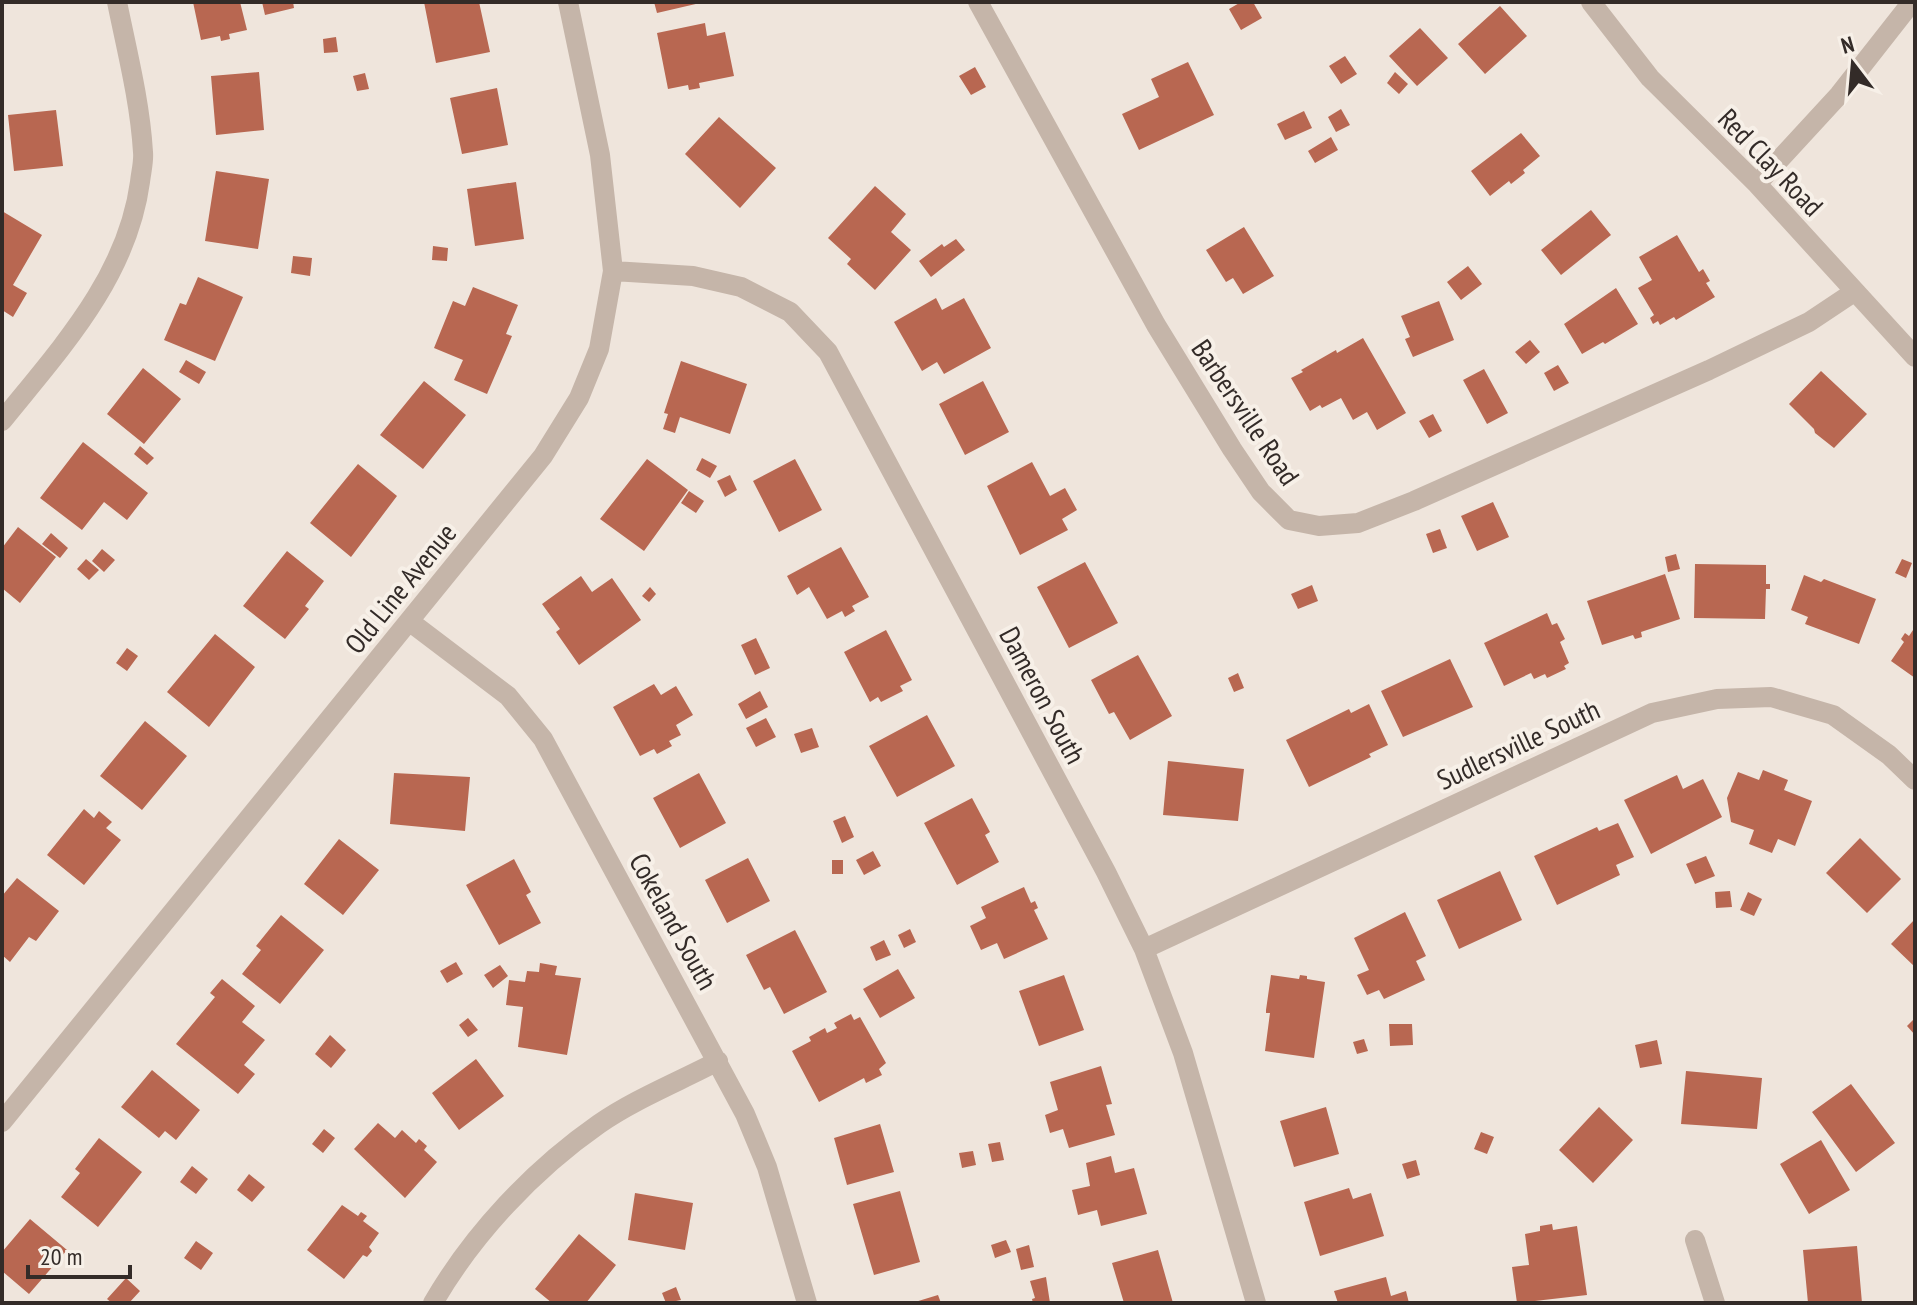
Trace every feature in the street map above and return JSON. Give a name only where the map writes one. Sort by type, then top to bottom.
[{"type":"street","points":[[2,421],[85,318],[111,273],[136,211],[143,155],[117,2]]},
{"type":"street","name":"Old Line Avenue","points":[[2,1122],[543,456],[579,398],[599,349],[613,271],[600,155],[568,2]]},
{"type":"street","name":"Barbersville Road","points":[[978,2],[1163,338],[1261,492],[1289,520],[1319,526],[1358,523],[1414,501],[1709,370],[1809,322],[1854,292]]},
{"type":"street","name":"Red Clay Road","points":[[1591,2],[1650,78],[1757,184],[1915,357]]},
{"type":"street","points":[[1757,184],[1839,95],[1912,2]]},
{"type":"street","name":"Dameron South","points":[[613,271],[693,276],[741,287],[790,312],[828,352],[1106,872],[1144,949],[1183,1053],[1256,1303]]},
{"type":"street","name":"Cokeland South","points":[[409,621],[508,696],[543,739],[745,1114],[767,1167],[807,1303]]},
{"type":"street","name":"Sudlersville South","points":[[1144,949],[1652,713],[1717,699],[1771,697],[1833,715],[1889,755],[1915,780]]},
{"type":"street","points":[[433,1303],[455,1266],[536,1174],[600,1123],[718,1061]]},
{"type":"street","points":[[1695,1240],[1715,1303]]},
{"type":"building","points":[[193,2],[240,2],[247,30],[229,34],[230,39],[221,41],[220,36],[201,40]]},
{"type":"building","points":[[262,2],[293,2],[294,8],[265,15]]},
{"type":"building","points":[[424,2],[479,2],[490,52],[436,63]]},
{"type":"building","points":[[654,2],[700,2],[700,3],[657,13]]},
{"type":"building","points":[[1241,2],[1253,2],[1262,18],[1241,30],[1229,9]]},
{"type":"building","points":[[1500,6],[1527,36],[1485,74],[1458,44]]},
{"type":"building","points":[[705,23],[707,36],[725,32],[734,76],[699,83],[700,88],[689,90],[688,85],[668,89],[657,33]]},
{"type":"building","points":[[1420,28],[1448,58],[1417,86],[1389,56]]},
{"type":"building","points":[[336,37],[338,52],[324,53],[323,39]]},
{"type":"building","points":[[1345,56],[1357,74],[1341,84],[1329,66]]},
{"type":"building","points":[[1188,62],[1214,115],[1139,150],[1122,114],[1159,97],[1151,79]]},
{"type":"building","points":[[975,67],[986,87],[971,95],[959,76]]},
{"type":"building","points":[[259,72],[264,130],[216,135],[211,76]]},
{"type":"building","points":[[1395,72],[1408,84],[1399,94],[1387,83]]},
{"type":"building","points":[[365,73],[369,89],[357,91],[353,76]]},
{"type":"building","points":[[497,88],[508,145],[462,154],[450,98]]},
{"type":"building","points":[[1341,109],[1350,125],[1336,132],[1328,117]]},
{"type":"building","points":[[56,110],[63,166],[14,171],[8,115]]},
{"type":"building","points":[[1304,111],[1312,128],[1285,140],[1277,124]]},
{"type":"building","points":[[719,117],[776,168],[740,208],[685,154]]},
{"type":"building","points":[[1521,133],[1540,156],[1523,170],[1525,173],[1490,196],[1471,171]]},
{"type":"building","points":[[1331,137],[1338,150],[1315,163],[1308,151]]},
{"type":"building","points":[[216,171],[269,179],[258,249],[205,241]]},
{"type":"building","points":[[516,182],[524,239],[475,246],[467,189]]},
{"type":"building","points":[[875,186],[906,214],[891,232],[911,250],[875,290],[847,264],[851,259],[828,238]]},
{"type":"building","points":[[1591,210],[1611,235],[1561,275],[1541,250]]},
{"type":"building","points":[[2,211],[42,235],[13,285],[27,293],[13,317],[2,310]]},
{"type":"building","points":[[1244,227],[1274,276],[1243,294],[1233,278],[1226,282],[1206,250]]},
{"type":"building","points":[[1677,235],[1699,272],[1703,269],[1710,281],[1706,283],[1715,297],[1676,320],[1674,317],[1660,325],[1658,321],[1653,324],[1650,318],[1654,315],[1638,288],[1652,280],[1639,257]]},
{"type":"building","points":[[956,239],[965,250],[931,277],[919,261],[942,244],[944,247]]},
{"type":"building","points":[[433,246],[448,248],[447,261],[432,260]]},
{"type":"building","points":[[293,256],[312,258],[310,276],[291,273]]},
{"type":"building","points":[[1468,266],[1482,284],[1461,300],[1447,282]]},
{"type":"building","points":[[198,277],[243,297],[215,361],[164,340],[180,303],[186,305]]},
{"type":"building","points":[[473,287],[518,305],[506,334],[512,336],[487,394],[454,380],[463,360],[434,348],[453,301],[465,306]]},
{"type":"building","points":[[1616,288],[1638,324],[1582,354],[1564,324]]},
{"type":"building","points":[[936,298],[942,310],[964,298],[991,348],[944,374],[937,362],[922,371],[894,322]]},
{"type":"building","points":[[1439,301],[1454,340],[1413,357],[1405,339],[1410,337],[1401,316]]},
{"type":"building","points":[[1363,338],[1406,413],[1377,430],[1367,412],[1353,420],[1341,398],[1310,411],[1291,378],[1336,350],[1337,353]]},
{"type":"building","points":[[1530,340],[1540,352],[1526,364],[1515,352]]},
{"type":"building","points":[[186,360],[206,372],[199,384],[179,372]]},
{"type":"building","points":[[681,361],[747,384],[730,434],[680,417],[675,433],[663,429],[668,414],[664,413]]},
{"type":"building","points":[[1558,365],[1569,383],[1554,391],[1544,373]]},
{"type":"building","points":[[143,368],[181,399],[144,444],[107,414]]},
{"type":"building","points":[[1484,369],[1508,413],[1487,424],[1463,380]]},
{"type":"building","points":[[1821,371],[1867,414],[1834,448],[1815,433],[1789,404]]},
{"type":"building","points":[[424,381],[466,415],[423,469],[380,435]]},
{"type":"building","points":[[983,381],[1009,432],[965,455],[939,404]]},
{"type":"building","points":[[1433,414],[1442,431],[1429,438],[1419,421]]},
{"type":"building","points":[[83,442],[148,493],[127,520],[104,502],[82,530],[40,498]]},
{"type":"building","points":[[140,446],[154,458],[147,465],[134,454]]},
{"type":"building","points":[[702,458],[717,466],[710,478],[696,470]]},
{"type":"building","points":[[647,459],[688,490],[644,551],[600,519]]},
{"type":"building","points":[[795,459],[822,510],[779,532],[753,481]]},
{"type":"building","points":[[1032,462],[1050,496],[1065,488],[1077,510],[1062,519],[1068,530],[1020,555],[987,486]]},
{"type":"building","points":[[358,464],[397,496],[351,557],[310,523]]},
{"type":"building","points":[[730,475],[737,490],[725,497],[717,481]]},
{"type":"building","points":[[689,491],[704,501],[696,513],[681,503]]},
{"type":"building","points":[[1493,502],[1509,537],[1477,551],[1461,516]]},
{"type":"building","points":[[18,527],[56,557],[20,603],[2,588],[2,548]]},
{"type":"building","points":[[1440,529],[1447,548],[1433,553],[1426,534]]},
{"type":"building","points":[[51,533],[68,548],[60,558],[42,544]]},
{"type":"building","points":[[841,547],[869,597],[852,606],[855,611],[845,617],[842,611],[827,619],[809,587],[797,595],[787,576]]},
{"type":"building","points":[[102,549],[115,560],[104,572],[92,561]]},
{"type":"building","points":[[287,551],[324,581],[305,606],[309,609],[285,639],[243,606]]},
{"type":"building","points":[[1676,554],[1680,569],[1668,572],[1665,557]]},
{"type":"building","points":[[86,559],[99,570],[89,580],[77,569]]},
{"type":"building","points":[[1902,559],[1912,563],[1906,578],[1895,573]]},
{"type":"building","points":[[1085,562],[1118,623],[1069,648],[1037,587]]},
{"type":"building","points":[[1695,564],[1766,565],[1766,584],[1770,584],[1770,589],[1766,589],[1765,619],[1694,618]]},
{"type":"building","points":[[1665,574],[1680,619],[1641,632],[1642,637],[1635,639],[1633,635],[1602,645],[1587,601]]},
{"type":"building","points":[[1804,575],[1821,582],[1824,579],[1876,599],[1859,644],[1805,624],[1808,617],[1791,610]]},
{"type":"building","points":[[581,576],[592,592],[612,578],[641,620],[579,665],[556,632],[560,629],[542,604]]},
{"type":"building","points":[[1312,585],[1318,601],[1298,609],[1291,594]]},
{"type":"building","points":[[650,587],[656,594],[649,602],[642,596]]},
{"type":"building","points":[[1547,613],[1552,625],[1557,623],[1565,639],[1560,642],[1569,663],[1564,666],[1566,669],[1547,678],[1545,674],[1534,679],[1531,673],[1504,686],[1484,643]]},
{"type":"building","points":[[1915,627],[1915,678],[1891,661],[1904,642],[1901,639],[1905,633],[1909,636]]},
{"type":"building","points":[[886,630],[912,680],[900,686],[903,691],[881,702],[878,697],[870,702],[844,652]]},
{"type":"building","points":[[215,634],[255,667],[209,727],[167,692]]},
{"type":"building","points":[[756,638],[770,668],[755,675],[741,645]]},
{"type":"building","points":[[127,648],[138,656],[127,671],[116,663]]},
{"type":"building","points":[[1138,655],[1172,716],[1130,740],[1114,712],[1109,714],[1091,680]]},
{"type":"building","points":[[1450,659],[1473,707],[1403,737],[1381,691]]},
{"type":"building","points":[[1238,673],[1244,688],[1234,692],[1228,678]]},
{"type":"building","points":[[654,684],[661,695],[676,686],[693,715],[676,725],[681,735],[669,741],[672,746],[657,754],[654,749],[640,756],[613,707]]},
{"type":"building","points":[[760,691],[768,707],[746,719],[738,704]]},
{"type":"building","points":[[1369,704],[1388,745],[1369,754],[1371,757],[1309,787],[1286,740],[1349,709],[1351,713]]},
{"type":"building","points":[[927,715],[955,766],[897,797],[869,746]]},
{"type":"building","points":[[766,718],[776,737],[756,747],[746,728]]},
{"type":"building","points":[[145,721],[187,756],[142,810],[100,776]]},
{"type":"building","points":[[812,728],[819,747],[801,753],[794,734]]},
{"type":"building","points":[[1168,761],[1244,769],[1238,821],[1163,815]]},
{"type":"building","points":[[1763,770],[1788,780],[1784,790],[1812,801],[1795,846],[1778,839],[1772,853],[1749,844],[1754,830],[1731,822],[1727,798],[1738,772],[1759,780]]},
{"type":"building","points":[[394,773],[470,777],[465,831],[390,824]]},
{"type":"building","points":[[699,773],[726,823],[680,848],[653,798]]},
{"type":"building","points":[[1677,775],[1683,789],[1703,779],[1722,817],[1651,854],[1624,800]]},
{"type":"building","points":[[972,798],[990,832],[985,835],[999,862],[957,885],[924,823]]},
{"type":"building","points":[[84,809],[94,818],[99,811],[112,822],[106,828],[121,840],[84,885],[47,855]]},
{"type":"building","points":[[845,816],[854,837],[842,843],[833,821]]},
{"type":"building","points":[[1618,823],[1634,857],[1616,865],[1620,875],[1557,905],[1534,856],[1597,827],[1599,831]]},
{"type":"building","points":[[1860,838],[1901,879],[1867,913],[1826,873]]},
{"type":"building","points":[[339,839],[379,870],[343,915],[304,884]]},
{"type":"building","points":[[873,851],[881,866],[864,875],[856,860]]},
{"type":"building","points":[[1706,856],[1715,876],[1695,884],[1686,864]]},
{"type":"building","points":[[748,858],[770,901],[727,923],[705,880]]},
{"type":"building","points":[[514,859],[531,892],[526,895],[541,923],[499,945],[466,885]]},
{"type":"building","points":[[832,860],[843,860],[843,874],[832,874]]},
{"type":"building","points":[[1500,871],[1522,920],[1459,949],[1437,900]]},
{"type":"building","points":[[17,878],[59,911],[36,941],[29,937],[10,962],[2,955],[2,896]]},
{"type":"building","points":[[1024,887],[1031,903],[1035,901],[1038,908],[1034,910],[1048,939],[1004,959],[997,943],[981,950],[970,926],[986,918],[981,907]]},
{"type":"building","points":[[1730,891],[1732,907],[1716,908],[1715,892]]},
{"type":"building","points":[[1748,892],[1762,899],[1754,916],[1740,910]]},
{"type":"building","points":[[1405,912],[1426,956],[1416,961],[1425,980],[1384,999],[1379,990],[1367,995],[1357,975],[1369,970],[1354,938]]},
{"type":"building","points":[[281,915],[324,950],[280,1004],[242,974],[261,950],[256,946]]},
{"type":"building","points":[[1915,919],[1915,967],[1891,944]]},
{"type":"building","points":[[910,929],[916,942],[904,948],[898,935]]},
{"type":"building","points":[[795,930],[827,992],[784,1014],[770,987],[764,990],[746,955]]},
{"type":"building","points":[[884,940],[891,955],[876,961],[870,947]]},
{"type":"building","points":[[456,962],[463,974],[447,983],[440,971]]},
{"type":"building","points":[[540,963],[557,966],[555,975],[581,978],[567,1055],[518,1047],[523,1007],[506,1005],[509,980],[525,982],[527,971],[539,972]]},
{"type":"building","points":[[500,965],[508,976],[493,988],[484,975]]},
{"type":"building","points":[[898,969],[915,998],[880,1018],[863,989]]},
{"type":"building","points":[[1064,975],[1084,1030],[1039,1046],[1019,991]]},
{"type":"building","points":[[1271,975],[1299,979],[1300,975],[1325,982],[1314,1058],[1265,1051]]},
{"type":"building","points":[[222,979],[255,1006],[242,1022],[265,1040],[244,1065],[255,1074],[238,1094],[176,1044],[215,997],[210,993]]},
{"type":"building","points":[[851,1014],[854,1020],[860,1017],[886,1063],[879,1069],[882,1075],[866,1083],[864,1078],[819,1102],[792,1051],[811,1041],[809,1037],[825,1028],[827,1033],[837,1028],[834,1023]]},
{"type":"building","points":[[468,1018],[478,1030],[468,1037],[459,1025]]},
{"type":"building","points":[[1915,1018],[1915,1035],[1907,1026]]},
{"type":"building","points":[[1389,1024],[1412,1024],[1413,1045],[1390,1046]]},
{"type":"building","points":[[330,1035],[346,1050],[331,1068],[315,1054]]},
{"type":"building","points":[[1364,1039],[1368,1051],[1357,1054],[1353,1042]]},
{"type":"building","points":[[1657,1040],[1662,1064],[1640,1068],[1635,1045]]},
{"type":"building","points":[[476,1059],[504,1096],[459,1130],[432,1093]]},
{"type":"building","points":[[1101,1066],[1112,1104],[1106,1105],[1115,1135],[1069,1148],[1063,1129],[1050,1133],[1045,1115],[1058,1110],[1050,1082]]},
{"type":"building","points":[[152,1070],[200,1110],[176,1140],[165,1131],[159,1138],[121,1107]]},
{"type":"building","points":[[1686,1071],[1762,1078],[1757,1129],[1681,1124]]},
{"type":"building","points":[[1851,1084],[1895,1143],[1856,1172],[1812,1112]]},
{"type":"building","points":[[1326,1107],[1339,1154],[1294,1167],[1280,1121]]},
{"type":"building","points":[[1599,1107],[1633,1140],[1593,1183],[1559,1150]]},
{"type":"building","points":[[378,1123],[395,1138],[402,1130],[416,1143],[419,1139],[427,1146],[424,1150],[437,1162],[405,1198],[354,1149]]},
{"type":"building","points":[[880,1124],[894,1172],[847,1185],[834,1138]]},
{"type":"building","points":[[324,1129],[335,1138],[323,1153],[312,1144]]},
{"type":"building","points":[[1481,1132],[1494,1137],[1487,1154],[1474,1149]]},
{"type":"building","points":[[99,1138],[142,1172],[98,1227],[61,1197],[80,1173],[75,1169]]},
{"type":"building","points":[[1821,1140],[1850,1190],[1809,1214],[1780,1164]]},
{"type":"building","points":[[1000,1142],[1004,1160],[992,1162],[988,1144]]},
{"type":"building","points":[[973,1151],[976,1165],[962,1168],[959,1153]]},
{"type":"building","points":[[1111,1156],[1115,1173],[1134,1168],[1147,1214],[1101,1226],[1097,1210],[1078,1215],[1072,1190],[1090,1186],[1086,1163]]},
{"type":"building","points":[[1416,1160],[1420,1175],[1407,1179],[1402,1164]]},
{"type":"building","points":[[192,1166],[208,1179],[196,1194],[180,1182]]},
{"type":"building","points":[[249,1174],[265,1187],[252,1202],[237,1190]]},
{"type":"building","points":[[1349,1188],[1353,1199],[1371,1193],[1384,1236],[1320,1256],[1304,1202]]},
{"type":"building","points":[[900,1191],[920,1262],[874,1275],[853,1204]]},
{"type":"building","points":[[635,1193],[693,1203],[685,1250],[628,1240]]},
{"type":"building","points":[[342,1205],[358,1216],[361,1212],[367,1216],[363,1221],[379,1233],[369,1247],[372,1251],[367,1257],[363,1255],[344,1279],[307,1250]]},
{"type":"building","points":[[30,1219],[67,1250],[29,1294],[2,1271],[2,1252]]},
{"type":"building","points":[[1552,1224],[1553,1230],[1577,1226],[1587,1295],[1517,1303],[1512,1267],[1529,1265],[1525,1234]]},
{"type":"building","points":[[579,1234],[616,1265],[586,1303],[552,1303],[535,1289]]},
{"type":"building","points":[[1006,1240],[1011,1252],[995,1258],[991,1245]]},
{"type":"building","points":[[196,1241],[213,1253],[201,1270],[184,1258]]},
{"type":"building","points":[[1029,1245],[1034,1267],[1021,1270],[1016,1249]]},
{"type":"building","points":[[1857,1246],[1862,1303],[1808,1303],[1803,1250]]},
{"type":"building","points":[[1158,1250],[1173,1303],[1124,1303],[1112,1263]]},
{"type":"building","points":[[1046,1277],[1050,1303],[1033,1303],[1032,1299],[1035,1298],[1030,1281]]},
{"type":"building","points":[[1386,1277],[1391,1296],[1406,1291],[1409,1303],[1338,1303],[1334,1291]]},
{"type":"building","points":[[126,1278],[140,1291],[129,1303],[112,1303],[107,1299]]},
{"type":"building","points":[[676,1287],[681,1300],[666,1303],[662,1293]]},
{"type":"building","points":[[938,1295],[941,1303],[915,1303],[915,1302]]}]
